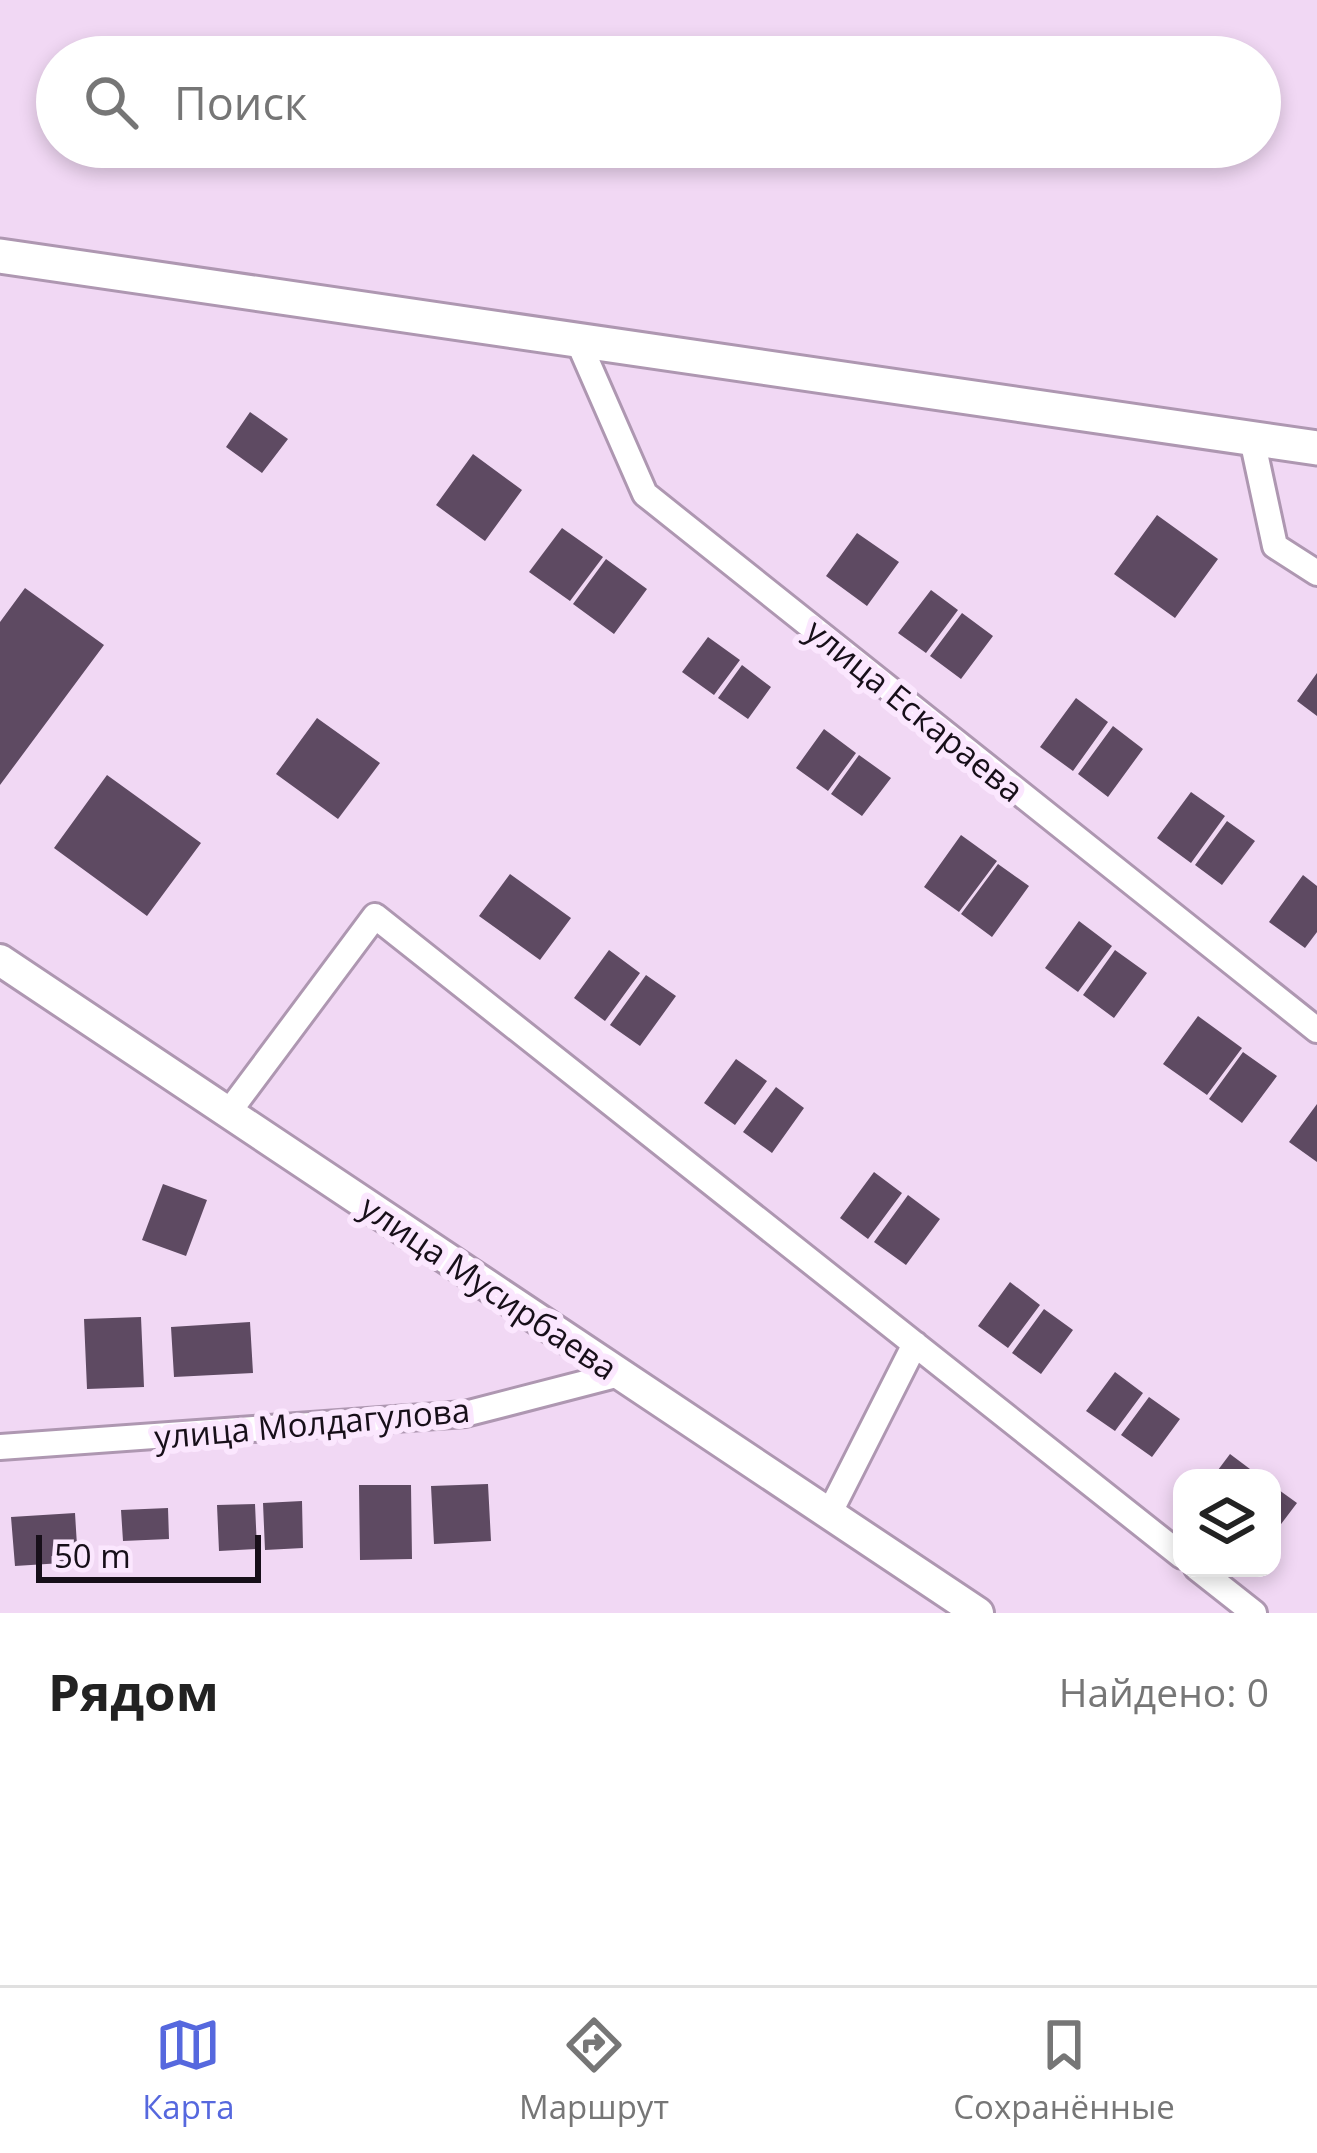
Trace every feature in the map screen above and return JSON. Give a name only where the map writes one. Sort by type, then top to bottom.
[{"type":"main road","points":[[0,256],[1317,448]]},
{"type":"street","name":"улица Ескараева","points":[[578,340],[645,494],[1317,1030]]},
{"type":"street","points":[[1252,439],[1275,547],[1317,573]]},
{"type":"street","points":[[229,1113],[375,916],[1173,1549]]},
{"type":"street","name":"улица Мусирбаева","points":[[0,960],[978,1613]]},
{"type":"street","points":[[830,1514],[915,1344]]},
{"type":"street","name":"улица Молдагулова","points":[[0,1448],[465,1414],[620,1374]]},
{"type":"street","points":[[1208,1577],[1254,1613]]},
{"type":"building","points":[[250,412],[288,439],[262,473],[226,447]]},
{"type":"building","points":[[473,454],[522,490],[485,541],[436,505]]},
{"type":"building","points":[[1157,515],[1218,559],[1175,618],[1114,574]]},
{"type":"building","points":[[562,528],[603,557],[570,601],[529,572]]},
{"type":"building","points":[[857,533],[899,562],[867,606],[826,576]]},
{"type":"building","points":[[606,559],[647,589],[614,634],[573,604]]},
{"type":"building","points":[[25,588],[104,645],[0,785],[0,622]]},
{"type":"building","points":[[931,590],[958,610],[926,653],[898,633]]},
{"type":"building","points":[[962,613],[993,636],[961,679],[930,656]]},
{"type":"building","points":[[708,637],[740,660],[714,695],[682,672]]},
{"type":"building","points":[[742,665],[771,687],[748,719],[718,698]]},
{"type":"building","points":[[1317,673],[1317,716],[1297,701]]},
{"type":"building","points":[[1076,698],[1108,722],[1073,771],[1040,747]]},
{"type":"building","points":[[317,718],[380,763],[338,819],[276,774]]},
{"type":"building","points":[[1113,726],[1143,749],[1108,797],[1078,774]]},
{"type":"building","points":[[824,729],[856,753],[828,791],[796,768]]},
{"type":"building","points":[[859,755],[891,778],[862,816],[831,794]]},
{"type":"building","points":[[107,775],[201,843],[147,916],[54,848]]},
{"type":"building","points":[[1191,792],[1225,816],[1191,863],[1157,838]]},
{"type":"building","points":[[1227,821],[1255,841],[1222,885],[1195,865]]},
{"type":"building","points":[[961,835],[997,861],[959,912],[924,887]]},
{"type":"building","points":[[998,864],[1029,886],[992,937],[961,914]]},
{"type":"building","points":[[510,874],[571,918],[540,960],[479,916]]},
{"type":"building","points":[[1303,875],[1317,886],[1317,932],[1305,948],[1269,922]]},
{"type":"building","points":[[1079,921],[1112,946],[1078,992],[1045,968]]},
{"type":"building","points":[[609,950],[640,973],[605,1021],[574,998]]},
{"type":"building","points":[[1115,950],[1147,973],[1114,1018],[1083,995]]},
{"type":"building","points":[[646,975],[676,996],[640,1046],[610,1025]]},
{"type":"building","points":[[1198,1016],[1242,1048],[1207,1095],[1163,1064]]},
{"type":"building","points":[[1243,1052],[1277,1076],[1242,1123],[1209,1099]]},
{"type":"building","points":[[736,1059],[767,1081],[735,1125],[704,1103]]},
{"type":"building","points":[[776,1087],[804,1108],[772,1153],[743,1132]]},
{"type":"building","points":[[1317,1104],[1317,1162],[1289,1142]]},
{"type":"building","points":[[874,1172],[902,1193],[868,1239],[840,1218]]},
{"type":"building","points":[[163,1184],[207,1200],[186,1256],[142,1240]]},
{"type":"building","points":[[908,1195],[940,1219],[906,1265],[874,1242]]},
{"type":"building","points":[[1010,1282],[1040,1305],[1008,1348],[978,1326]]},
{"type":"building","points":[[1044,1309],[1073,1330],[1041,1374],[1012,1353]]},
{"type":"building","points":[[141,1317],[144,1387],[87,1389],[84,1319]]},
{"type":"building","points":[[250,1322],[253,1373],[174,1377],[171,1327]]},
{"type":"building","points":[[1115,1372],[1143,1393],[1115,1431],[1086,1411]]},
{"type":"building","points":[[1149,1397],[1180,1419],[1152,1457],[1121,1435]]},
{"type":"building","points":[[1230,1454],[1250,1469],[1219,1469]]},
{"type":"building","points":[[488,1484],[491,1541],[434,1544],[431,1486]]},
{"type":"building","points":[[359,1485],[411,1485],[412,1559],[360,1560]]},
{"type":"building","points":[[1281,1491],[1297,1503],[1281,1524]]},
{"type":"building","points":[[302,1501],[303,1548],[265,1550],[263,1503]]},
{"type":"building","points":[[255,1504],[257,1549],[219,1551],[217,1505]]},
{"type":"building","points":[[168,1508],[169,1539],[123,1541],[121,1510]]},
{"type":"building","points":[[75,1513],[78,1562],[15,1566],[11,1517]]}]
